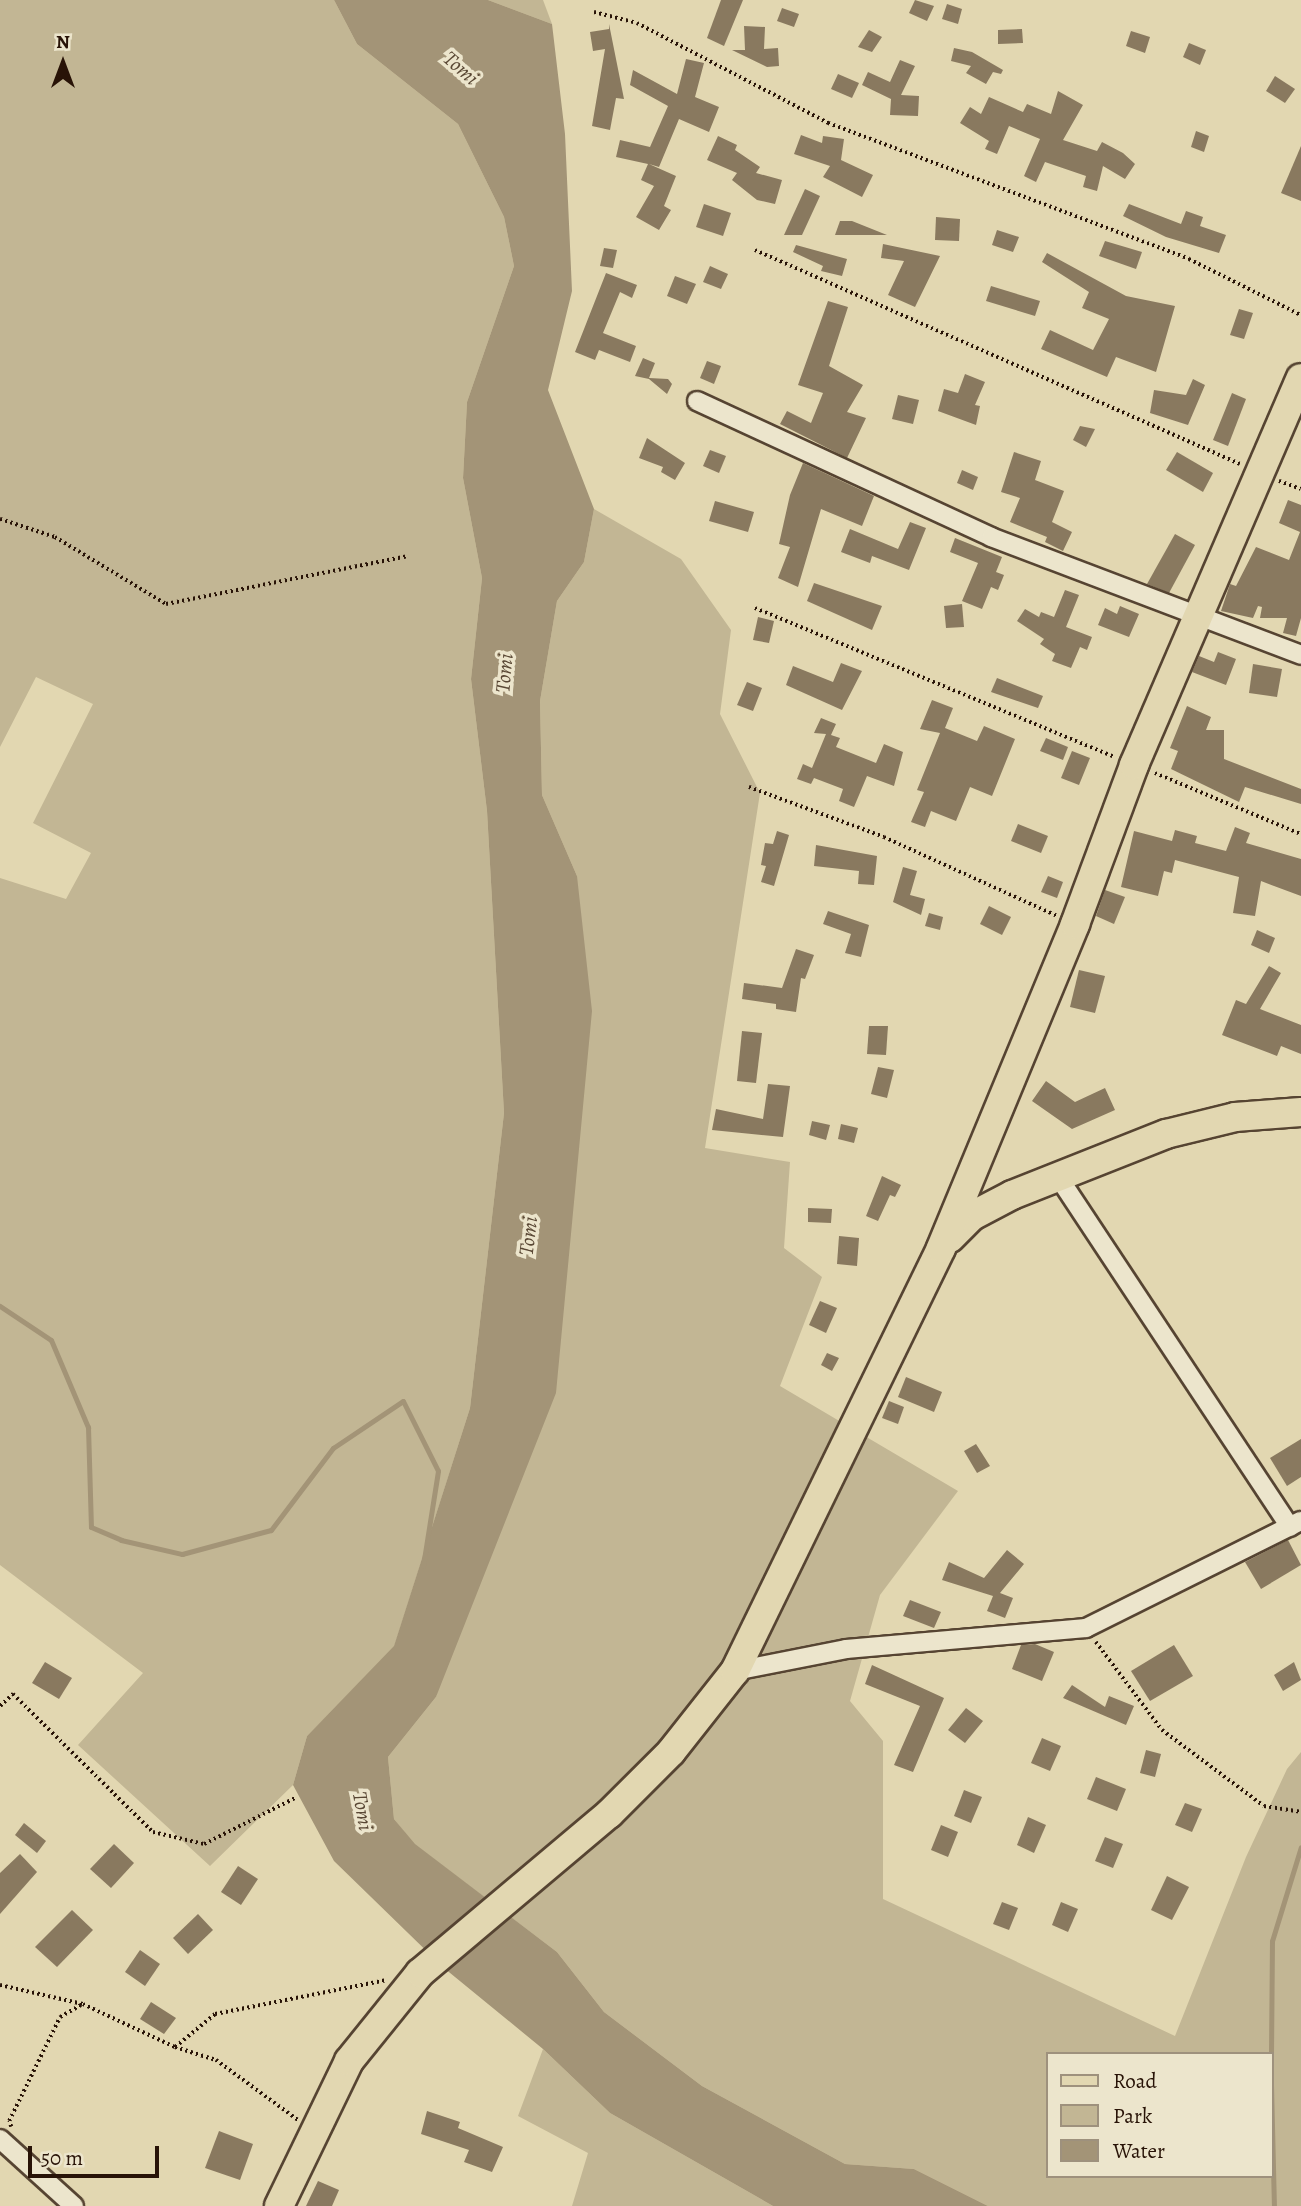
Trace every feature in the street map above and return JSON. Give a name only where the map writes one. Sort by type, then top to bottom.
[{"type":"main road","points":[[279,2206],[349,2061],[427,1966],[498,1903],[609,1814],[671,1752],[735,1671],[941,1248],[1075,924],[1134,765],[1301,378]]},
{"type":"main road","points":[[941,1248],[972,1216],[1057,1175],[1166,1134],[1235,1116],[1301,1112]]},
{"type":"street","points":[[697,401],[991,537],[1199,619],[1301,655]]},
{"type":"street","points":[[735,1671],[846,1649],[1086,1628],[1296,1524],[1057,1175]]},
{"type":"street","points":[[0,2139],[74,2206]]},
{"type":"path","points":[[594,12],[637,23],[828,123],[1189,258],[1301,315]]},
{"type":"path","points":[[755,250],[1025,365],[1260,473],[1301,489]]},
{"type":"path","points":[[0,519],[55,537],[166,604],[408,556]]},
{"type":"path","points":[[755,608],[1301,834]]},
{"type":"path","points":[[749,786],[884,837],[1075,924]]},
{"type":"path","points":[[1086,1628],[1162,1730],[1264,1806],[1301,1812]]},
{"type":"path","points":[[0,1706],[13,1694],[153,1832],[204,1844],[297,1797]]},
{"type":"path","points":[[175,2047],[215,2014],[427,1966]]},
{"type":"path","points":[[0,1984],[83,2004],[175,2047],[216,2060],[314,2131]]},
{"type":"path","points":[[21,2160],[9,2121],[60,2017],[83,2004]]},
{"type":"green space","points":[[0,0],[334,0],[357,44],[458,124],[504,217],[514,266],[467,402],[463,478],[482,578],[471,679],[487,811],[504,1113],[470,1408],[394,1647],[307,1736],[293,1785],[210,1866],[78,1745],[143,1673],[0,1565],[0,878],[66,899],[91,853],[33,823],[93,704],[36,677],[0,747]]},
{"type":"green space","points":[[488,0],[543,0],[552,24]]},
{"type":"green space","points":[[594,509],[681,559],[731,630],[720,714],[760,793],[705,1148],[790,1162],[784,1248],[822,1277],[780,1386],[958,1491],[880,1595],[850,1701],[883,1741],[883,1899],[1175,2036],[1246,1857],[1287,1769],[1301,1752],[1301,2206],[988,2206],[914,2169],[845,2164],[702,2086],[604,2012],[557,1952],[414,1844],[394,1819],[388,1757],[436,1697],[577,876],[542,795],[540,701],[557,601],[584,562]]},
{"type":"green space","points":[[543,2049],[610,2113],[773,2206],[572,2206],[588,2153],[518,2116]]},
{"type":"water","name":"Tomi","points":[[334,0],[488,0],[552,24],[565,134],[572,291],[548,390],[594,509],[584,562],[557,601],[540,701],[542,795],[577,876],[592,1011],[556,1393],[436,1697],[388,1757],[394,1819],[415,1844],[557,1952],[604,2012],[702,2086],[845,2164],[914,2169],[988,2206],[773,2206],[610,2113],[543,2049],[444,1968],[334,1861],[293,1785],[307,1736],[394,1646],[470,1408],[504,1113],[487,811],[471,679],[482,578],[463,478],[467,402],[514,266],[504,217],[458,124],[357,44]]},
{"type":"building","points":[[721,0],[743,0],[724,46],[707,38]]},
{"type":"building","points":[[915,0],[934,6],[927,21],[909,13]]},
{"type":"building","points":[[947,4],[962,9],[958,24],[942,19]]},
{"type":"building","points":[[782,8],[799,14],[794,27],[777,21]]},
{"type":"building","points":[[609,24],[624,99],[616,98],[610,130],[592,126],[605,49],[593,51],[590,32],[609,29]]},
{"type":"building","points":[[744,26],[765,27],[764,49],[778,48],[779,66],[767,67],[732,50],[745,50]]},
{"type":"building","points":[[1022,29],[1023,43],[998,44],[998,30]]},
{"type":"building","points":[[869,30],[882,37],[872,52],[858,47]]},
{"type":"building","points":[[1131,31],[1150,37],[1145,53],[1126,46]]},
{"type":"building","points":[[1189,43],[1206,50],[1200,65],[1183,57]]},
{"type":"building","points":[[954,48],[972,52],[1003,70],[1001,74],[993,72],[986,84],[966,73],[971,66],[951,61]]},
{"type":"building","points":[[686,59],[704,63],[695,97],[719,107],[709,132],[679,119],[659,167],[649,164],[676,176],[664,206],[671,210],[659,230],[636,217],[654,186],[641,180],[648,164],[616,157],[620,140],[650,147],[668,106],[630,85],[633,70],[677,94]]},
{"type":"building","points":[[900,60],[915,66],[901,95],[919,96],[918,116],[890,115],[891,99],[862,85],[868,72],[890,82]]},
{"type":"building","points":[[838,74],[859,83],[852,98],[831,89]]},
{"type":"building","points":[[1275,76],[1295,89],[1285,103],[1266,91]]},
{"type":"building","points":[[1058,91],[1083,105],[1063,140],[1097,151],[1102,142],[1123,153],[1135,164],[1125,179],[1103,166],[1097,191],[1083,187],[1086,176],[1045,162],[1036,182],[1024,176],[1040,139],[1009,126],[997,154],[985,149],[989,141],[960,123],[970,107],[981,114],[989,97],[1023,112],[1027,104],[1051,114]]},
{"type":"building","points":[[1196,131],[1209,136],[1204,152],[1191,147]]},
{"type":"building","points":[[801,135],[822,143],[823,136],[844,139],[841,160],[873,175],[862,197],[823,177],[830,166],[794,154]]},
{"type":"building","points":[[718,136],[737,145],[735,150],[760,167],[756,173],[782,180],[775,204],[757,200],[732,180],[737,173],[707,160]]},
{"type":"building","points":[[1301,146],[1301,201],[1281,193]]},
{"type":"building","points":[[805,189],[820,196],[802,235],[784,235]]},
{"type":"building","points":[[704,204],[731,213],[723,236],[696,227]]},
{"type":"building","points":[[1129,204],[1181,224],[1186,211],[1203,217],[1200,226],[1226,235],[1219,253],[1166,237],[1123,216]]},
{"type":"building","points":[[936,217],[960,219],[959,241],[935,240]]},
{"type":"building","points":[[840,221],[852,221],[887,235],[835,235]]},
{"type":"building","points":[[997,230],[1019,237],[1013,252],[992,245]]},
{"type":"building","points":[[1105,241],[1142,252],[1136,269],[1099,256]]},
{"type":"building","points":[[883,244],[940,256],[915,307],[888,295],[904,261],[881,258]]},
{"type":"building","points":[[796,245],[847,259],[842,276],[821,271],[823,266],[793,252]]},
{"type":"building","points":[[604,248],[617,250],[613,268],[600,266]]},
{"type":"building","points":[[1047,253],[1126,296],[1175,306],[1156,372],[1116,357],[1107,377],[1041,349],[1050,330],[1093,350],[1109,319],[1082,308],[1089,292],[1042,262]]},
{"type":"building","points":[[710,266],[728,274],[721,289],[703,282]]},
{"type":"building","points":[[606,273],[637,285],[632,298],[620,292],[603,333],[636,346],[630,362],[599,350],[595,360],[575,352]]},
{"type":"building","points":[[675,276],[696,284],[687,304],[667,296]]},
{"type":"building","points":[[991,286],[1040,301],[1035,316],[986,301]]},
{"type":"building","points":[[828,301],[848,307],[829,366],[863,385],[847,412],[866,418],[847,458],[780,424],[787,411],[811,423],[823,393],[798,385]]},
{"type":"building","points":[[1239,309],[1253,313],[1244,339],[1230,335]]},
{"type":"building","points":[[643,358],[655,363],[649,378],[668,379],[672,384],[667,394],[649,379],[635,376]]},
{"type":"building","points":[[707,361],[721,366],[714,384],[700,378]]},
{"type":"building","points":[[965,374],[985,382],[975,405],[980,406],[976,425],[938,411],[944,389],[958,393]]},
{"type":"building","points":[[1193,379],[1205,385],[1188,425],[1150,413],[1154,390],[1186,395]]},
{"type":"building","points":[[1232,393],[1246,399],[1228,446],[1213,440]]},
{"type":"building","points":[[898,395],[919,400],[913,424],[892,419]]},
{"type":"building","points":[[1080,426],[1095,429],[1086,447],[1073,440]]},
{"type":"building","points":[[647,438],[685,463],[675,480],[661,472],[663,467],[639,458]]},
{"type":"building","points":[[710,450],[726,456],[719,473],[703,466]]},
{"type":"building","points":[[1014,452],[1041,461],[1035,480],[1064,491],[1052,522],[1072,532],[1063,551],[1045,542],[1047,537],[1010,522],[1020,498],[1001,492]]},
{"type":"building","points":[[1177,452],[1213,473],[1203,492],[1166,470]]},
{"type":"building","points":[[803,463],[874,496],[862,526],[821,509],[798,587],[778,578],[790,547],[779,544],[790,495]]},
{"type":"building","points":[[962,470],[978,477],[973,490],[957,483]]},
{"type":"building","points":[[1288,500],[1301,505],[1301,618],[1296,636],[1283,633],[1287,618],[1260,618],[1262,607],[1258,606],[1253,618],[1221,611],[1230,584],[1236,586],[1256,547],[1289,560],[1300,532],[1279,523]]},
{"type":"building","points":[[715,501],[754,512],[748,532],[709,521]]},
{"type":"building","points":[[910,522],[926,528],[909,570],[872,556],[870,563],[841,552],[850,529],[898,549]]},
{"type":"building","points":[[1175,534],[1195,545],[1169,593],[1147,584]]},
{"type":"building","points":[[955,538],[1002,557],[996,572],[1004,575],[998,590],[991,587],[982,609],[962,601],[978,563],[950,552]]},
{"type":"building","points":[[814,583],[882,606],[872,630],[807,601]]},
{"type":"building","points":[[1065,590],[1079,595],[1066,627],[1092,637],[1087,650],[1080,647],[1071,668],[1052,661],[1055,654],[1040,644],[1044,639],[1017,621],[1025,609],[1039,617],[1041,612],[1054,617]]},
{"type":"building","points":[[962,604],[964,627],[946,628],[944,606]]},
{"type":"building","points":[[1120,606],[1139,614],[1129,637],[1098,625],[1105,608],[1117,614]]},
{"type":"building","points":[[758,617],[774,621],[769,643],[753,640]]},
{"type":"building","points":[[1218,652],[1236,659],[1226,685],[1192,672],[1199,656],[1214,662]]},
{"type":"building","points":[[841,663],[862,671],[842,710],[786,685],[793,666],[833,682]]},
{"type":"building","points":[[1253,664],[1282,669],[1277,697],[1249,693]]},
{"type":"building","points":[[997,678],[1043,696],[1038,708],[991,692]]},
{"type":"building","points":[[747,682],[762,688],[753,711],[737,705]]},
{"type":"building","points":[[932,700],[953,708],[945,728],[977,741],[984,726],[1015,739],[992,796],[970,787],[956,821],[931,811],[925,827],[911,822],[924,792],[917,790],[940,733],[920,729]]},
{"type":"building","points":[[1187,706],[1211,717],[1206,730],[1224,730],[1224,759],[1301,789],[1301,804],[1245,787],[1239,802],[1171,769],[1178,751],[1170,748]]},
{"type":"building","points":[[821,718],[836,724],[831,735],[840,738],[836,747],[876,763],[884,744],[903,752],[894,786],[867,776],[854,807],[839,801],[843,789],[814,778],[811,784],[797,779],[803,764],[812,768],[826,734],[814,733]]},
{"type":"building","points":[[1046,738],[1068,747],[1063,760],[1040,751]]},
{"type":"building","points":[[1072,751],[1090,758],[1079,785],[1061,778]]},
{"type":"building","points":[[1018,824],[1048,836],[1041,853],[1011,841]]},
{"type":"building","points":[[1235,827],[1250,833],[1246,843],[1301,859],[1301,896],[1261,881],[1255,916],[1233,913],[1239,877],[1175,860],[1172,873],[1164,871],[1158,896],[1121,887],[1134,831],[1172,841],[1175,830],[1197,836],[1195,843],[1226,851]]},
{"type":"building","points":[[777,831],[789,835],[774,886],[761,882],[766,866],[761,865],[765,843],[773,844]]},
{"type":"building","points":[[816,845],[877,856],[874,885],[858,884],[859,871],[814,866]]},
{"type":"building","points":[[903,867],[917,871],[910,895],[925,899],[921,915],[893,902]]},
{"type":"building","points":[[1048,876],[1063,882],[1057,898],[1041,892]]},
{"type":"building","points":[[1105,890],[1125,897],[1114,924],[1096,916]]},
{"type":"building","points":[[989,906],[1011,917],[1002,935],[980,924]]},
{"type":"building","points":[[828,911],[869,925],[861,957],[845,953],[851,934],[823,924]]},
{"type":"building","points":[[929,913],[943,917],[940,930],[925,926]]},
{"type":"building","points":[[1257,930],[1275,938],[1269,953],[1251,945]]},
{"type":"building","points":[[796,949],[814,955],[805,979],[801,978],[796,1012],[776,1009],[776,1004],[742,999],[744,983],[782,988]]},
{"type":"building","points":[[1269,966],[1281,973],[1260,1009],[1301,1025],[1301,1054],[1281,1046],[1277,1056],[1222,1035],[1236,1000],[1246,1004]]},
{"type":"building","points":[[1079,970],[1105,976],[1095,1013],[1070,1007]]},
{"type":"building","points":[[869,1026],[888,1026],[886,1055],[867,1054]]},
{"type":"building","points":[[742,1031],[762,1033],[756,1083],[737,1081]]},
{"type":"building","points":[[878,1067],[894,1070],[887,1098],[871,1094]]},
{"type":"building","points":[[1046,1081],[1075,1102],[1105,1088],[1115,1110],[1072,1129],[1032,1101]]},
{"type":"building","points":[[768,1084],[790,1086],[783,1137],[712,1130],[716,1109],[763,1119]]},
{"type":"building","points":[[812,1121],[830,1125],[826,1140],[809,1135]]},
{"type":"building","points":[[841,1124],[858,1128],[854,1143],[838,1139]]},
{"type":"building","points":[[882,1176],[901,1185],[895,1197],[890,1195],[878,1221],[866,1216]]},
{"type":"building","points":[[808,1208],[832,1209],[831,1223],[808,1222]]},
{"type":"building","points":[[839,1236],[859,1238],[857,1266],[837,1264]]},
{"type":"building","points":[[820,1301],[837,1308],[826,1333],[809,1325]]},
{"type":"building","points":[[827,1353],[839,1358],[832,1371],[821,1365]]},
{"type":"building","points":[[906,1377],[942,1392],[934,1412],[898,1397]]},
{"type":"building","points":[[889,1401],[904,1407],[898,1424],[882,1418]]},
{"type":"building","points":[[1301,1439],[1301,1477],[1287,1486],[1270,1458]]},
{"type":"building","points":[[976,1444],[990,1466],[977,1473],[964,1451]]},
{"type":"building","points":[[1288,1540],[1301,1565],[1261,1589],[1245,1562]]},
{"type":"building","points":[[1007,1550],[1024,1564],[1000,1593],[1013,1598],[1005,1618],[987,1611],[993,1596],[942,1580],[949,1562],[984,1578]]},
{"type":"building","points":[[910,1600],[941,1612],[934,1628],[903,1616]]},
{"type":"building","points":[[1035,1644],[1054,1652],[1042,1681],[1012,1669],[1021,1645]]},
{"type":"building","points":[[1174,1645],[1193,1676],[1150,1701],[1131,1671]]},
{"type":"building","points":[[45,1662],[72,1678],[59,1699],[32,1683]]},
{"type":"building","points":[[1294,1662],[1301,1680],[1283,1691],[1274,1675]]},
{"type":"building","points":[[872,1665],[944,1698],[913,1772],[894,1765],[920,1706],[865,1684]]},
{"type":"building","points":[[1072,1685],[1105,1707],[1109,1696],[1134,1706],[1126,1725],[1063,1698]]},
{"type":"building","points":[[966,1708],[983,1721],[965,1743],[948,1730]]},
{"type":"building","points":[[1042,1738],[1061,1746],[1050,1771],[1031,1763]]},
{"type":"building","points":[[1146,1750],[1161,1754],[1155,1777],[1140,1773]]},
{"type":"building","points":[[1096,1777],[1126,1789],[1117,1811],[1087,1799]]},
{"type":"building","points":[[964,1790],[982,1797],[971,1823],[954,1816]]},
{"type":"building","points":[[1185,1803],[1202,1809],[1192,1832],[1175,1825]]},
{"type":"building","points":[[1028,1817],[1046,1825],[1034,1853],[1017,1845]]},
{"type":"building","points":[[24,1823],[46,1841],[37,1853],[15,1835]]},
{"type":"building","points":[[941,1825],[958,1832],[948,1857],[931,1850]]},
{"type":"building","points":[[1105,1837],[1123,1844],[1113,1868],[1095,1861]]},
{"type":"building","points":[[114,1844],[134,1863],[111,1888],[90,1869]]},
{"type":"building","points":[[20,1854],[37,1872],[0,1914],[0,1873]]},
{"type":"building","points":[[238,1866],[258,1879],[241,1905],[221,1892]]},
{"type":"building","points":[[1167,1876],[1189,1887],[1172,1920],[1151,1910]]},
{"type":"building","points":[[1002,1902],[1018,1908],[1009,1930],[993,1924]]},
{"type":"building","points":[[1061,1902],[1078,1909],[1068,1932],[1052,1925]]},
{"type":"building","points":[[72,1910],[93,1930],[57,1967],[35,1947]]},
{"type":"building","points":[[198,1914],[213,1930],[188,1954],[173,1938]]},
{"type":"building","points":[[140,1950],[160,1964],[145,1986],[125,1972]]},
{"type":"building","points":[[151,2002],[176,2018],[164,2034],[140,2019]]},
{"type":"building","points":[[427,2111],[460,2122],[458,2128],[503,2147],[492,2172],[464,2162],[469,2150],[421,2134]]},
{"type":"building","points":[[219,2131],[253,2144],[240,2180],[205,2168]]},
{"type":"building","points":[[318,2181],[339,2190],[332,2206],[306,2206]]},
{"type":"waterway","points":[[0,1306],[51,1340],[88,1427],[91,1527],[121,1540],[182,1554],[271,1530],[333,1448],[403,1401],[438,1471],[423,1566]]},
{"type":"waterway","points":[[1271,2052],[1272,1941],[1301,1847]]},
{"type":"waterway","points":[[1273,2166],[1274,2206]]}]
